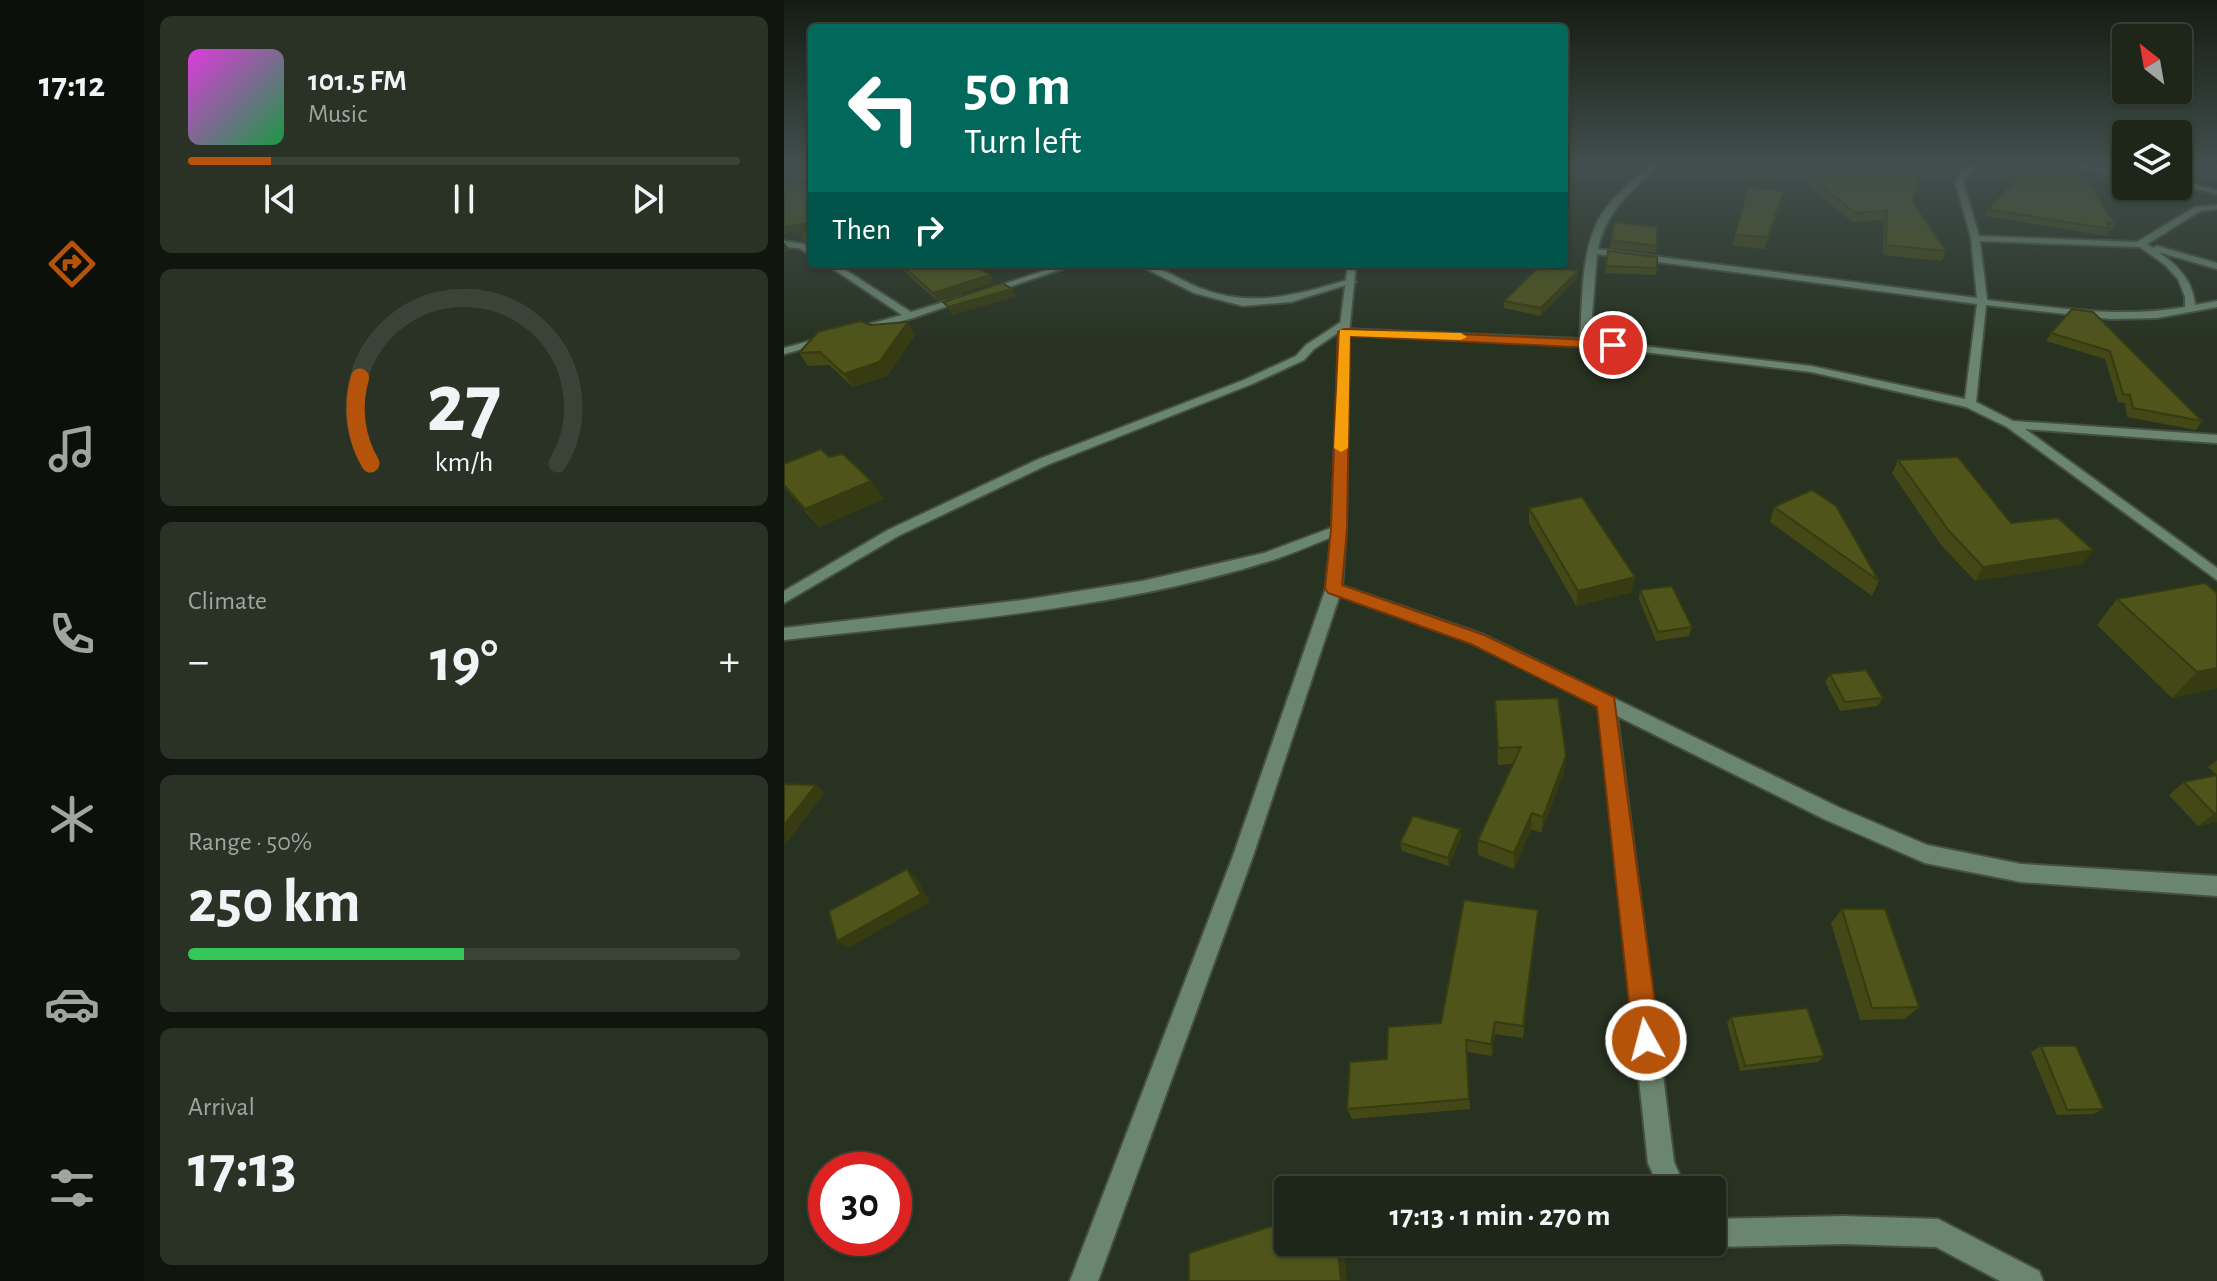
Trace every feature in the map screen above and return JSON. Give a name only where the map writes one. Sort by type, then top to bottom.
[{"type":"street","points":[[1585,342],[1594,251],[1602,224]]},
{"type":"street","points":[[1970,404],[1982,302],[1971,224]]},
{"type":"street","points":[[2142,245],[2175,224]]},
{"type":"street","points":[[784,242],[798,237]]},
{"type":"street","points":[[1975,238],[2142,245],[2217,266]]},
{"type":"street","points":[[784,242],[808,250]]},
{"type":"street","points":[[2142,245],[2168,262],[2184,279],[2191,294],[2190,308]]},
{"type":"street","points":[[1594,251],[1982,302],[2133,317],[2217,304]]},
{"type":"street","points":[[836,268],[910,316]]},
{"type":"street","points":[[784,351],[910,316],[1060,268]]},
{"type":"street","points":[[1150,268],[1217,299],[1251,304],[1297,301],[1352,273]]},
{"type":"street","points":[[1084,1281],[1243,856],[1334,588],[1339,529],[1345,328],[1352,273]]},
{"type":"street","points":[[784,598],[893,533],[1043,462],[1248,382],[1300,358],[1310,347],[1345,328],[1585,342],[1811,369],[1970,404],[2011,424],[2217,575]]},
{"type":"street","points":[[2011,424],[2217,439]]},
{"type":"street","points":[[784,634],[1027,606],[1095,595],[1261,559],[1339,529]]},
{"type":"street","points":[[1334,588],[1478,639],[1831,813],[1925,854],[2021,873],[2217,886]]},
{"type":"street","points":[[1607,703],[1661,1163],[1667,1176]]},
{"type":"street","points":[[1726,1233],[1844,1230],[1938,1233],[2029,1281]]},
{"type":"building","points":[[1614,224],[1657,227],[1657,246],[1611,240]]},
{"type":"building","points":[[1738,224],[1773,224],[1768,237],[1735,235]]},
{"type":"building","points":[[1887,224],[1928,224],[1946,251],[1886,245]]},
{"type":"building","points":[[2078,224],[2108,224],[2110,229]]},
{"type":"building","points":[[1608,251],[1657,257],[1657,268],[1606,266]]},
{"type":"building","points":[[905,268],[978,268],[990,275],[933,293]]},
{"type":"building","points":[[1538,268],[1578,271],[1541,308],[1504,301]]},
{"type":"building","points":[[1002,283],[1012,289],[948,307],[943,302]]},
{"type":"building","points":[[2072,309],[2093,312],[2202,421],[2133,408],[2130,395],[2123,394],[2110,351],[2051,333]]},
{"type":"building","points":[[860,321],[871,325],[908,322],[879,362],[844,374],[820,352],[799,353],[818,332]]},
{"type":"building","points":[[821,449],[829,457],[843,454],[871,481],[805,509],[784,485],[784,464]]},
{"type":"building","points":[[1958,457],[2011,523],[2058,518],[2093,550],[1983,567],[1949,531],[1898,460]]},
{"type":"building","points":[[1812,490],[1836,506],[1879,581],[1774,507]]},
{"type":"building","points":[[1582,497],[1635,577],[1578,591],[1529,508]]},
{"type":"building","points":[[2205,583],[2217,593],[2217,668],[2197,672],[2117,599]]},
{"type":"building","points":[[1672,586],[1692,627],[1658,632],[1640,590]]},
{"type":"building","points":[[1866,670],[1883,698],[1845,702],[1830,674]]},
{"type":"building","points":[[1558,698],[1566,756],[1543,817],[1532,813],[1514,853],[1478,840],[1521,747],[1498,748],[1495,700]]},
{"type":"building","points":[[2217,775],[2217,813],[2214,814],[2184,782]]},
{"type":"building","points":[[784,784],[816,785],[784,825]]},
{"type":"building","points":[[1413,816],[1460,829],[1448,858],[1400,843]]},
{"type":"building","points":[[907,869],[921,894],[837,941],[829,911]]},
{"type":"building","points":[[1464,900],[1538,910],[1523,1026],[1495,1022],[1491,1044],[1466,1040],[1469,1099],[1347,1109],[1350,1062],[1387,1059],[1388,1027],[1441,1023]]},
{"type":"building","points":[[1842,909],[1885,909],[1919,1007],[1872,1008]]},
{"type":"building","points":[[1807,1008],[1824,1056],[1745,1066],[1731,1017]]},
{"type":"building","points":[[2041,1046],[2076,1046],[2104,1109],[2067,1110]]},
{"type":"building","points":[[1274,1226],[1274,1256],[1338,1256],[1341,1281],[1189,1281],[1189,1253]]},
{"type":"slow traffic","points":[[1341,448],[1344,332],[1461,337]]},
{"type":"route","points":[[1613,345],[1344,332],[1339,529],[1334,588],[1478,639],[1607,703],[1646,1040]]}]
